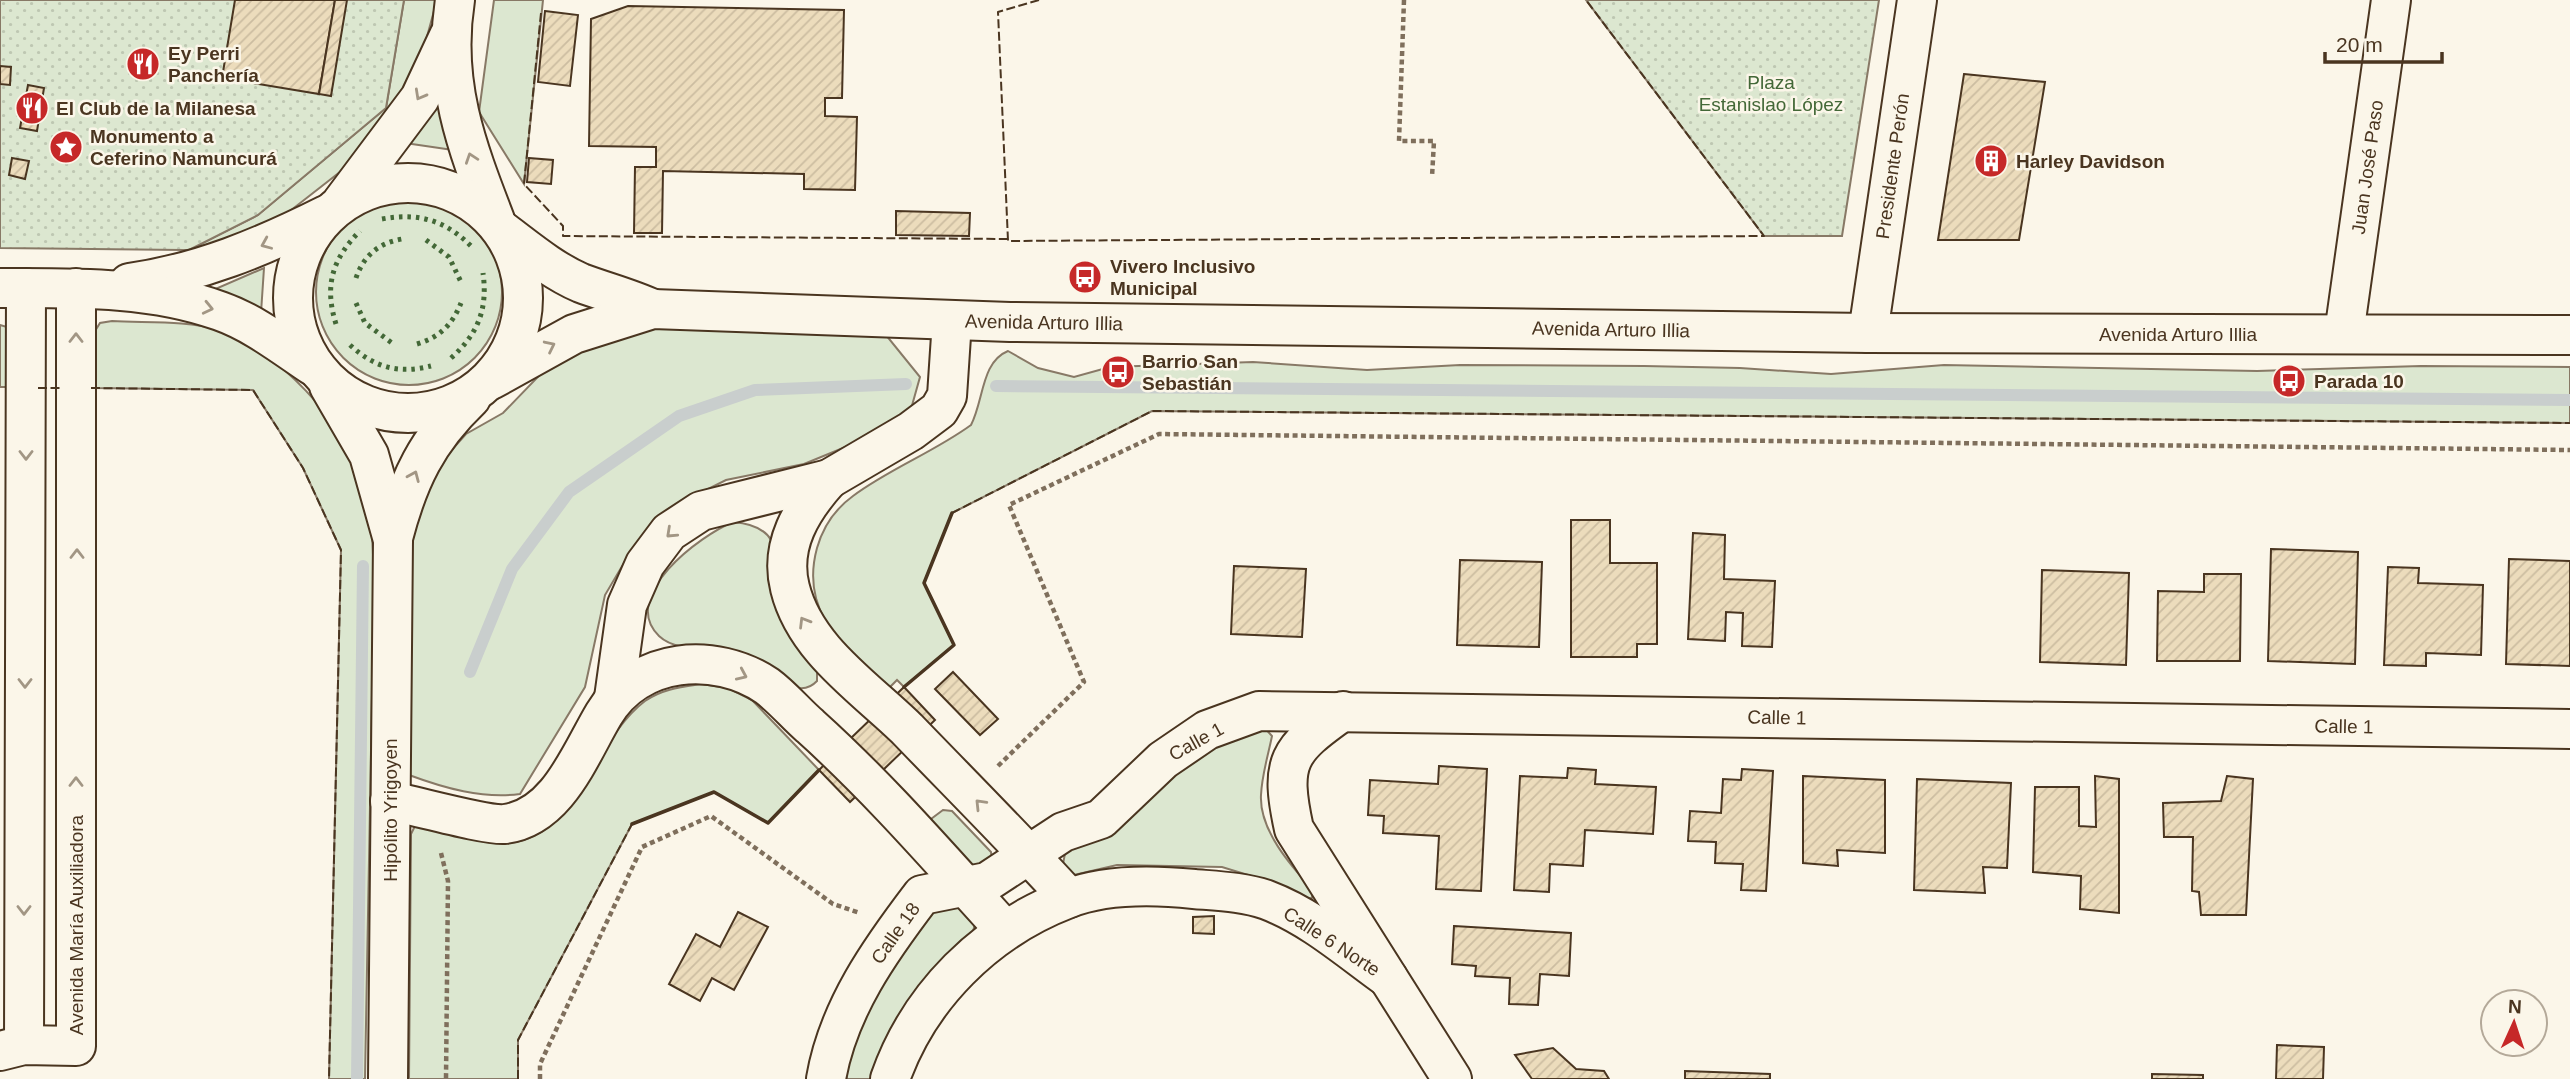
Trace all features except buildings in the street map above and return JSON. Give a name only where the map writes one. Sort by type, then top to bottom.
[{"type":"street","name":"Presidente Perón","points":[[1868,333],[1917,0]]},
{"type":"street","name":"Juan José Paso","points":[[2344,334],[2391,0]]},
{"type":"street","points":[[319,373],[296,330],[292,289],[303,248],[420,98],[452,17]]},
{"type":"street","points":[[84,288],[219,311],[259,329],[359,403],[401,413],[443,408],[486,384],[513,347],[524,308],[520,269],[471,158],[455,104],[452,17]]},
{"type":"street","points":[[13,288],[84,288],[171,277],[272,242],[379,186],[422,183],[462,196],[500,227]]},
{"type":"street","name":"Avenida Arturo Illia","points":[[500,227],[571,278],[621,294],[653,309]]},
{"type":"street","name":"Avenida María Auxiliadora","points":[[13,288],[12,1048],[76,1046],[84,288]]},
{"type":"street","name":"Avenida Arturo Illia","points":[[486,384],[574,334],[653,309],[952,320],[1868,333],[2570,335]]},
{"type":"street","points":[[952,320],[947,396],[939,410],[891,443],[830,479],[808,501],[795,523],[789,551],[789,586],[802,622],[848,674],[969,793],[1069,898]]},
{"type":"street","name":"Hipólito Yrigoyen","points":[[319,373],[349,416],[369,455],[393,540]]},
{"type":"street","name":"Hipólito Yrigoyen","points":[[388,1079],[393,540],[403,501],[422,456],[449,419],[486,384]]},
{"type":"street","points":[[614,698],[627,605],[645,564],[669,532],[701,511],[830,479]]},
{"type":"street","points":[[730,502],[761,511],[778,527],[789,551]]},
{"type":"street","points":[[627,605],[635,633],[654,654],[680,664]]},
{"type":"street","points":[[390,801],[503,824],[534,814],[554,797],[614,698],[633,682],[680,664],[718,664],[767,686],[857,768],[1004,929]]},
{"type":"street","points":[[794,712],[815,715],[834,709],[846,694],[848,674]]},
{"type":"street","name":"Calle 1","points":[[1028,853],[1063,832],[1101,819],[1163,760],[1207,730],[1259,711],[2570,729]]},
{"type":"street","name":"Calle 6 Norte","points":[[1343,711],[1304,738],[1289,764],[1287,796],[1294,829],[1452,1079]]},
{"type":"street","name":"Calle 18","points":[[826,1079],[830,1055],[846,1012],[875,960],[922,895],[987,882],[1028,853]]},
{"type":"street","name":"Calle 6 Norte","points":[[890,1079],[930,1004],[962,964],[1004,929],[1069,898],[1162,886],[1226,892],[1267,900],[1321,929],[1388,978]]},
{"type":"path","points":[[1404,0],[1399,141],[1434,141],[1432,177]]},
{"type":"path","points":[[969,793],[1084,682],[1009,505],[1159,434],[2570,450]]},
{"type":"path","points":[[540,1079],[540,1064],[642,847],[711,816],[833,904],[898,926]]},
{"type":"path","points":[[446,1079],[448,881]]},
{"type":"green space","points":[[0,0],[404,0],[386,108],[258,215],[189,250],[183,250],[0,248]]},
{"type":"green space","points":[[404,0],[437,0],[416,77],[345,168],[258,236],[181,267],[183,250],[189,250],[258,215],[386,108]]},
{"type":"green space","points":[[494,0],[543,0],[524,184],[479,112]]},
{"type":"green space","name":"Plaza Estanislao López","points":[[1586,0],[1879,0],[1842,236],[1764,236]]},
{"type":"green space","points":[[437,101],[453,150],[405,143]]},
{"type":"green space","points":[[409,199],[444,206],[474,227],[495,257],[502,292],[495,327],[474,357],[444,378],[409,385],[374,378],[344,357],[323,327],[316,292],[323,257],[344,227],[374,206]]},
{"type":"green space","points":[[264,268],[261,313],[213,290]]},
{"type":"green space","points":[[100,323],[180,323],[206,327],[241,339],[263,353],[306,391],[325,413],[354,459],[363,481],[371,520],[374,587],[365,1079],[329,1079],[341,550],[303,468],[253,390],[94,388],[95,331]]},
{"type":"green space","points":[[0,325],[17,330],[18,387],[0,387]]},
{"type":"green space","points":[[642,328],[886,335],[920,377],[911,409],[865,439],[804,464],[726,480],[672,507],[631,551],[605,595],[585,687],[520,794],[492,795],[463,791],[409,775],[409,535],[440,463],[466,434],[503,413],[558,356]]},
{"type":"green space","points":[[1008,351],[1038,368],[1074,377],[1110,367],[1253,362],[1367,370],[1460,365],[1644,366],[1740,368],[1831,374],[1944,365],[2257,371],[2421,366],[2570,367],[2570,423],[1152,411],[952,513],[924,583],[954,645],[904,687],[897,680],[888,689],[842,643],[820,611],[814,592],[813,571],[817,548],[835,513],[853,496],[971,425],[988,373],[999,356]]},
{"type":"green space","points":[[733,522],[753,526],[766,534],[774,545],[785,623],[795,643],[817,672],[817,681],[808,687],[790,685],[746,654],[724,649],[689,648],[668,642],[659,636],[649,620],[649,603],[656,586],[669,569],[702,540]]},
{"type":"green space","points":[[701,684],[728,688],[752,700],[819,770],[768,823],[714,792],[632,824],[518,1040],[518,1079],[409,1079],[411,834],[415,826],[499,843],[533,836],[553,823],[570,805],[627,718],[645,701],[665,691]]},
{"type":"green space","points":[[1262,725],[1272,736],[1261,795],[1265,821],[1278,847],[1313,890],[1312,898],[1302,900],[1274,883],[1222,867],[1117,865],[1074,875],[1063,864],[1066,848],[1183,760]]},
{"type":"green space","points":[[943,810],[952,811],[991,852],[992,862],[976,872],[931,828],[931,819]]},
{"type":"green space","points":[[939,905],[963,905],[976,921],[971,938],[874,1079],[847,1079],[846,1062],[852,1040],[864,1015],[895,963]]},
{"type":"waterway","points":[[470,672],[512,569],[569,492],[679,416],[755,390],[906,384]]},
{"type":"waterway","points":[[996,386],[2570,400]]},
{"type":"waterway","points":[[357,1079],[363,566]]},
{"type":"hedge","points":[[382,219],[409,217],[432,221],[454,232],[474,249]]},
{"type":"hedge","points":[[336,324],[331,297],[333,274],[343,252],[360,231]]},
{"type":"hedge","points":[[356,278],[373,251],[402,239]]},
{"type":"hedge","points":[[426,240],[449,257],[461,282]]},
{"type":"hedge","points":[[451,358],[468,340],[479,320],[484,298],[483,273]]},
{"type":"hedge","points":[[356,303],[365,323],[392,343]]},
{"type":"hedge","points":[[417,344],[444,329],[454,318],[461,303]]},
{"type":"hedge","points":[[350,345],[369,359],[388,367],[408,369],[431,366]]},
{"type":"fence","points":[[1039,0],[998,12],[1008,241],[1764,236],[1586,0]]},
{"type":"fence","points":[[541,13],[524,184],[563,226],[563,236],[1008,239]]},
{"type":"fence","points":[[38,388],[63,388]]},
{"type":"fence","points":[[91,388],[253,390],[303,468],[341,550],[329,1079]]},
{"type":"fence","points":[[952,513],[1152,411],[2570,423]]},
{"type":"fence","points":[[518,1079],[518,1040],[632,824]]},
{"type":"wall","points":[[904,687],[954,645],[924,583],[952,513]]},
{"type":"wall","points":[[632,824],[714,792],[768,823],[819,770]]},
{"type":"place","name":"Ey Perri Panchería","points":[[143,64]]},
{"type":"place","name":"El Club de la Milanesa","points":[[32,108]]},
{"type":"place","name":"Monumento a Ceferino Namuncurá","points":[[66,147]]},
{"type":"place","name":"Harley Davidson","points":[[1991,161]]},
{"type":"place","name":"Vivero Inclusivo Municipal","points":[[1085,277]]},
{"type":"place","name":"Barrio San Sebastián","points":[[1118,372]]},
{"type":"place","name":"Parada 10","points":[[2289,381]]}]
